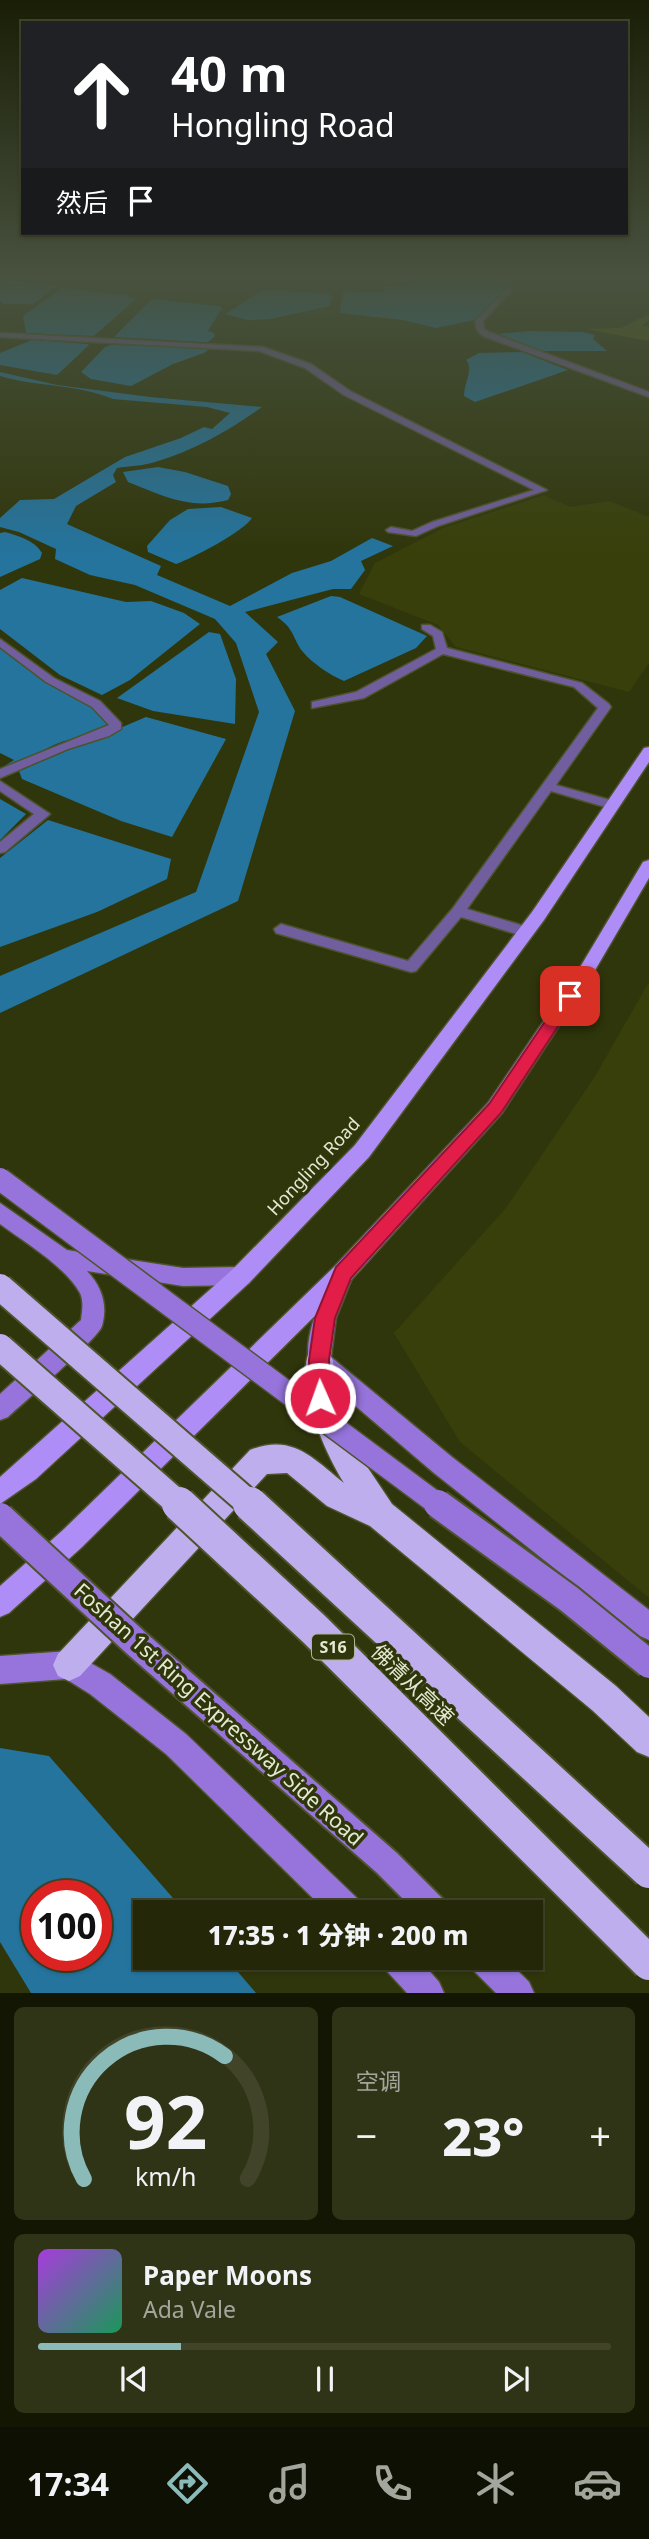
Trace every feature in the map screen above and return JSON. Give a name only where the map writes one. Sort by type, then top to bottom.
[{"type":"highway","name":"佛清从高速","points":[[0,1287],[258,1511],[649,1871]]},
{"type":"highway","name":"佛清从高速","points":[[0,1348],[172,1497],[314,1629],[649,1964]]},
{"type":"highway","points":[[319,1360],[320,1398],[350,1466],[381,1515]]},
{"type":"highway","points":[[69,1665],[260,1460],[292,1459],[337,1496],[381,1515],[604,1698],[649,1740]]},
{"type":"main road","name":"Hongling Road","points":[[0,1492],[27,1471],[242,1276],[362,1151],[526,932],[649,751]]},
{"type":"main road","points":[[0,1604],[72,1539],[343,1273],[495,1108],[585,973],[649,865]]},
{"type":"main road","points":[[0,1179],[309,1411],[558,1591],[649,1664]]},
{"type":"main road","points":[[0,1212],[62,1258],[89,1288],[94,1305],[91,1325],[0,1409]]},
{"type":"main road","points":[[62,1258],[183,1277],[242,1276]]},
{"type":"main road","points":[[343,1273],[325,1318],[319,1360],[443,1465],[649,1627]]},
{"type":"main road","name":"Foshan 1st Ring Expressway Side Road","points":[[0,1517],[135,1642],[387,1863],[424,1900]]},
{"type":"main road","points":[[0,1670],[69,1665],[100,1684],[176,1744],[336,1900]]},
{"type":"main road","points":[[407,1970],[428,1993]]},
{"type":"main road","points":[[495,1970],[518,1993]]},
{"type":"street","points":[[311,368],[348,393],[542,490],[435,524],[413,534],[391,530]]},
{"type":"street","points":[[577,368],[649,395]]},
{"type":"street","points":[[426,627],[438,634],[442,650]]},
{"type":"street","points":[[0,642],[50,680],[96,704],[117,726],[106,733],[64,746],[0,774]]},
{"type":"street","points":[[281,929],[411,967],[458,911],[550,787],[605,707],[578,685],[442,650],[360,695],[316,705]]},
{"type":"street","points":[[0,785],[43,814],[0,849]]},
{"type":"street","points":[[550,787],[612,805]]},
{"type":"street","points":[[458,911],[526,932]]},
{"type":"shaded area","points":[[544,495],[570,507],[609,501],[649,517],[649,663],[629,692],[456,647],[438,625],[359,594],[375,563],[443,528]]},
{"type":"shaded area","points":[[649,982],[649,1598],[460,1442],[394,1333],[506,1208],[594,1078]]},
{"type":"water","points":[[17,368],[64,368],[57,375]]},
{"type":"water","points":[[85,368],[165,368],[131,386],[91,379],[81,372]]},
{"type":"water","points":[[469,368],[568,370],[475,402],[464,396]]},
{"type":"water","points":[[0,372],[57,385],[262,407],[224,432],[184,452],[150,463],[117,468],[113,475],[116,482],[76,506],[67,524],[161,566],[157,575],[230,606],[292,573],[331,561],[372,538],[393,546],[361,561],[365,570],[351,589],[333,589],[245,612],[278,642],[266,654],[295,711],[238,901],[0,1013],[0,976],[196,892],[259,712],[236,643],[215,619],[135,585],[90,575],[55,559],[56,549],[19,532],[0,527],[0,518],[20,500],[54,499],[125,457],[181,438],[204,427],[212,429],[230,413],[207,407],[113,399],[86,391],[14,380],[0,376]]},
{"type":"water","points":[[158,467],[185,472],[228,486],[231,494],[228,500],[214,503],[177,500],[128,482],[123,472]]},
{"type":"water","points":[[221,507],[252,518],[229,537],[176,564],[148,552],[147,546],[170,520],[188,509]]},
{"type":"water","points":[[5,532],[30,542],[42,553],[40,559],[0,577],[0,533]]},
{"type":"water","points":[[22,578],[126,602],[151,601],[184,613],[200,624],[130,680],[102,695],[60,675],[0,629],[0,590]]},
{"type":"water","points":[[331,596],[340,597],[427,636],[416,648],[344,681],[322,669],[307,656],[290,630],[277,617]]},
{"type":"water","points":[[209,632],[220,634],[236,679],[235,724],[153,711],[117,698]]},
{"type":"water","points":[[0,648],[52,684],[98,709],[111,724],[93,734],[59,743],[18,763],[3,767],[14,760],[0,753]]},
{"type":"water","points":[[146,717],[226,739],[172,837],[121,821],[22,779],[19,771]]},
{"type":"water","points":[[0,799],[26,814],[0,840]]},
{"type":"water","points":[[48,820],[171,859],[167,879],[97,912],[0,947],[0,858]]},
{"type":"water","points":[[0,1748],[49,1756],[175,1900],[133,1900],[133,1970],[236,1970],[256,1993],[31,1993],[0,1942]]},
{"type":"route","points":[[320,1398],[319,1360],[325,1318],[343,1273],[495,1108],[570,996]]}]
